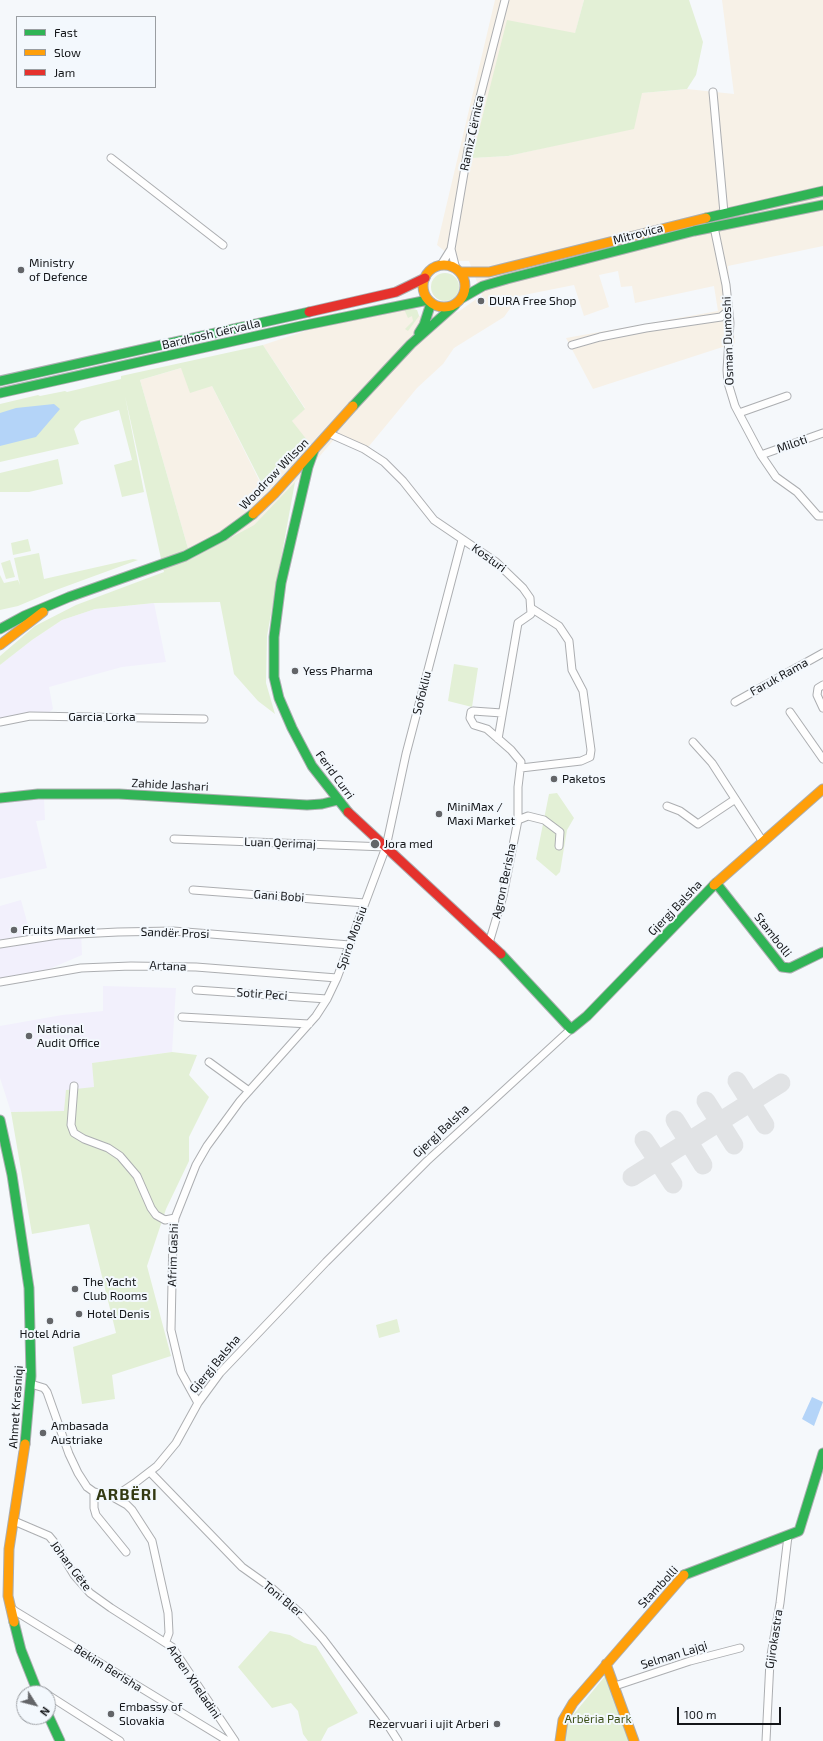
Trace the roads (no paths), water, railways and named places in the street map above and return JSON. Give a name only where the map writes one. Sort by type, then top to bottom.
[{"type":"main road","name":"Mitrovica","points":[[458,270],[473,273],[489,272],[724,213],[823,191]]},
{"type":"main road","name":"Mitrovica","points":[[462,298],[483,286],[507,279],[714,227],[823,204]]},
{"type":"main road","points":[[411,344],[455,305],[462,298],[465,284],[458,270],[446,265],[440,265],[429,272],[425,278],[423,290],[429,302],[442,308],[455,305]]},
{"type":"main road","name":"Bardhosh Gërvalla","points":[[0,381],[380,296],[396,292],[425,278]]},
{"type":"main road","points":[[411,344],[424,324],[429,302]]},
{"type":"main road","name":"Bardhosh Gërvalla","points":[[0,394],[301,326],[429,302]]},
{"type":"main road","name":"Woodrow Wilson","points":[[56,603],[185,556],[223,536],[258,510],[411,344]]},
{"type":"main road","name":"Ferid Curri","points":[[314,450],[303,487],[281,582],[274,637],[273,666],[276,688],[292,728],[312,766],[353,818],[488,943],[528,982],[571,1029]]},
{"type":"main road","points":[[0,629],[24,616],[56,603]]},
{"type":"main road","points":[[0,645],[56,603]]},
{"type":"main road","name":"Gjergj Balsha","points":[[571,1029],[587,1016],[716,883],[823,789]]},
{"type":"main road","name":"Zahide Jashari","points":[[0,798],[38,794],[119,794],[307,805],[322,804],[338,800]]},
{"type":"main road","name":"Stambolli","points":[[716,883],[782,967],[790,968],[823,952]]},
{"type":"main road","name":"Ahmet Krasniqi","points":[[0,1120],[12,1175],[29,1288],[31,1384],[26,1441],[8,1565],[10,1606],[21,1650],[35,1685]]},
{"type":"main road","name":"Stambolli","points":[[560,1741],[560,1729],[566,1712],[685,1574],[797,1533],[800,1528],[823,1453]]},
{"type":"main road","points":[[606,1664],[634,1741]]},
{"type":"main road","points":[[53,1725],[60,1741]]},
{"type":"street","name":"Ramiz Cërnica","points":[[440,265],[451,249],[471,132],[505,0]]},
{"type":"street","points":[[713,92],[724,213]]},
{"type":"street","points":[[111,158],[223,245]]},
{"type":"street","name":"Osman Dumoshi","points":[[714,227],[726,285],[728,311],[728,383],[735,406],[761,455],[776,477],[797,492],[818,516],[823,516]]},
{"type":"street","points":[[451,249],[458,270]]},
{"type":"street","points":[[572,345],[600,337],[646,328],[720,317],[728,311]]},
{"type":"street","points":[[739,413],[787,396]]},
{"type":"street","name":"Kosturi","points":[[328,433],[364,449],[384,462],[403,481],[434,520],[496,562],[512,576],[530,598],[531,608]]},
{"type":"street","name":"Miloti","points":[[761,455],[823,433]]},
{"type":"street","name":"Sofokliu","points":[[386,847],[406,754],[462,540]]},
{"type":"street","points":[[498,739],[518,623],[531,614],[531,608]]},
{"type":"street","points":[[502,713],[473,711],[471,712],[470,718],[474,725],[482,726],[518,757],[521,762],[521,768],[581,761],[590,757],[591,750],[582,691],[572,670],[569,641],[559,626],[531,608]]},
{"type":"street","name":"Faruk Rama","points":[[735,702],[823,653]]},
{"type":"street","points":[[823,685],[818,688],[817,695],[823,708]]},
{"type":"street","points":[[790,712],[823,759]]},
{"type":"street","name":"Garcia Lorka","points":[[0,722],[30,716],[204,719]]},
{"type":"street","points":[[693,742],[712,763],[734,800],[763,842]]},
{"type":"street","name":"Agron Berisha","points":[[488,943],[503,896],[518,820],[518,787],[521,768]]},
{"type":"street","points":[[667,806],[680,811],[698,824],[734,800]]},
{"type":"street","points":[[518,820],[528,816],[544,820],[560,832],[559,846]]},
{"type":"street","name":"Luan Qerimaj","points":[[174,839],[386,847]]},
{"type":"street","name":"Spiro Moisiu","points":[[175,1218],[201,1155],[225,1120],[309,1024],[327,1000],[350,945],[386,847]]},
{"type":"street","name":"Gani Bobi","points":[[193,890],[365,903]]},
{"type":"street","name":"Sandër Prosi","points":[[0,944],[58,935],[173,931],[350,945]]},
{"type":"street","name":"Artana","points":[[0,982],[81,968],[131,966],[196,967],[337,978]]},
{"type":"street","name":"Sotir Peci","points":[[196,990],[327,1000]]},
{"type":"street","points":[[182,1017],[309,1024]]},
{"type":"street","name":"Gjergj Balsha","points":[[111,1496],[120,1493],[150,1472],[176,1443],[198,1403],[230,1362],[388,1199],[571,1029]]},
{"type":"street","points":[[209,1062],[249,1091]]},
{"type":"street","name":"Afrim Gashi","points":[[74,1086],[71,1125],[74,1133],[84,1139],[108,1148],[120,1156],[137,1176],[151,1208],[156,1215],[165,1220],[175,1218],[173,1236],[171,1330],[182,1372],[198,1403]]},
{"type":"street","points":[[31,1384],[44,1388],[47,1392],[74,1467],[82,1481],[94,1492],[111,1496]]},
{"type":"street","name":"Toni Bler","points":[[150,1472],[242,1567],[288,1601],[303,1616],[378,1711],[398,1741]]},
{"type":"street","points":[[94,1492],[94,1508],[96,1515],[126,1552]]},
{"type":"street","name":"Arben Xheladini","points":[[111,1496],[132,1510],[152,1541],[168,1613],[169,1633],[166,1641],[178,1654],[235,1741]]},
{"type":"street","name":"Johan Gëte","points":[[14,1521],[48,1536],[54,1542],[74,1575],[90,1593],[110,1608],[166,1641]]},
{"type":"street","name":"Gjirokastra","points":[[766,1741],[770,1661],[780,1604],[788,1536]]},
{"type":"street","name":"Bekim Berisha","points":[[10,1606],[15,1611],[228,1741]]},
{"type":"street","name":"Selman Lajqi","points":[[615,1686],[690,1661],[740,1648]]},
{"type":"street","points":[[56,1700],[120,1741]]},
{"type":"water","points":[[54,404],[60,409],[36,437],[0,446],[0,413],[16,408]]},
{"type":"water","points":[[812,1397],[823,1402],[814,1426],[802,1419]]},
{"type":"place","name":"Ministry of Defence","points":[[21,270]]},
{"type":"place","name":"DURA Free Shop","points":[[481,301]]},
{"type":"place","name":"Yess Pharma","points":[[295,671]]},
{"type":"place","name":"Paketos","points":[[554,779]]},
{"type":"place","name":"MiniMax / Maxi Market","points":[[439,814]]},
{"type":"place","name":"Jora med","points":[[375,844]]},
{"type":"place","name":"Fruits Market","points":[[14,930]]},
{"type":"place","name":"National Audit Office","points":[[29,1036]]},
{"type":"place","name":"The Yacht Club Rooms","points":[[75,1289]]},
{"type":"place","name":"Hotel Denis","points":[[79,1314]]},
{"type":"place","name":"Hotel Adria","points":[[50,1321]]},
{"type":"place","name":"Ambasada Austriake","points":[[43,1433]]},
{"type":"place","name":"Embassy of Slovakia","points":[[111,1714]]},
{"type":"place","name":"Rezervuari i ujit Arberi","points":[[497,1724]]},
{"type":"district","name":"ARBËRI","points":[[127,1495]]},
{"type":"park label","name":"Arbëria Park","points":[[598,1719]]}]
